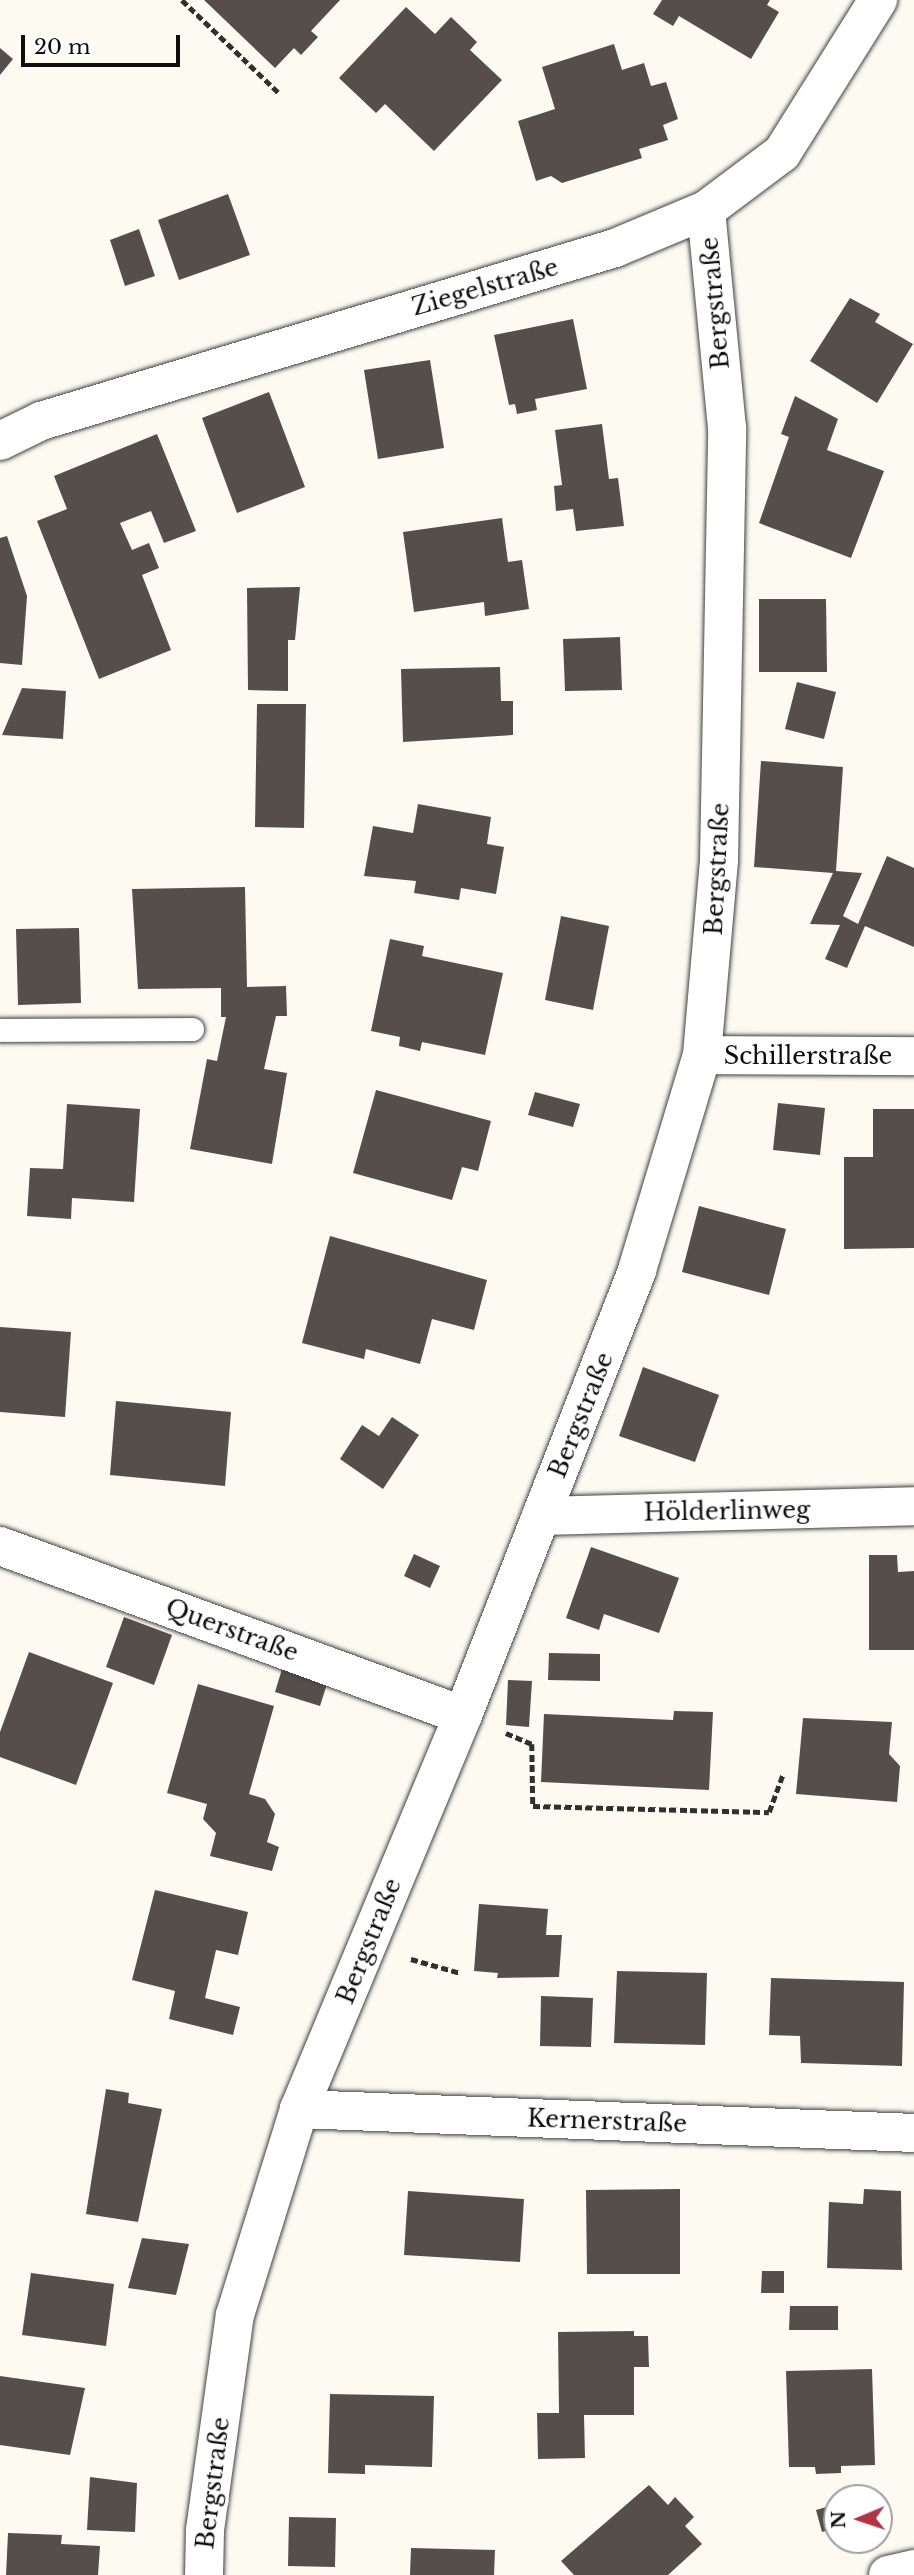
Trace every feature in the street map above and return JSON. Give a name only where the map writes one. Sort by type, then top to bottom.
[{"type":"street","name":"Ziegelstraße","points":[[0,440],[41,421],[615,248],[706,210],[782,153],[878,0]]},
{"type":"street","name":"Bergstraße","points":[[204,2575],[205,2530],[235,2315],[299,2109],[463,1715],[637,1270],[702,1055],[719,860],[727,428],[706,210]]},
{"type":"street","name":"Schillerstraße","points":[[702,1055],[914,1056]]},
{"type":"street","name":"Hölderlinweg","points":[[541,1516],[914,1506]]},
{"type":"street","name":"Querstraße","points":[[0,1546],[463,1715]]},
{"type":"street","name":"Kernerstraße","points":[[299,2109],[914,2133]]},
{"type":"street","points":[[888,2575],[914,2569]]},
{"type":"lane","points":[[0,1030],[192,1029]]},
{"type":"path","points":[[182,0],[280,94]]},
{"type":"path","points":[[463,1715],[532,1744],[533,1806],[769,1812],[783,1774]]},
{"type":"building","points":[[204,0],[340,0],[311,31],[318,37],[301,55],[294,48],[275,68]]},
{"type":"building","points":[[662,0],[770,0],[767,5],[779,12],[751,59],[679,16],[673,26],[653,14]]},
{"type":"building","points":[[406,7],[435,34],[451,17],[477,42],[470,50],[502,80],[434,151],[385,104],[376,113],[339,78]]},
{"type":"building","points":[[614,44],[622,70],[644,63],[651,86],[666,82],[678,119],[663,125],[668,140],[639,149],[642,158],[562,183],[551,176],[536,181],[518,121],[555,109],[542,67]]},
{"type":"building","points":[[0,48],[13,59],[0,75]]},
{"type":"building","points":[[228,194],[250,255],[179,280],[158,220]]},
{"type":"building","points":[[139,229],[155,276],[125,286],[110,240]]},
{"type":"building","points":[[850,298],[880,314],[875,322],[913,344],[877,403],[810,361]]},
{"type":"building","points":[[573,319],[587,389],[535,399],[537,410],[517,414],[515,404],[509,405],[494,335]]},
{"type":"building","points":[[430,360],[444,448],[378,459],[364,370]]},
{"type":"building","points":[[269,392],[305,487],[237,513],[202,418]]},
{"type":"building","points":[[795,396],[838,419],[827,450],[884,471],[851,558],[759,523],[789,437],[781,434]]},
{"type":"building","points":[[602,424],[609,479],[618,478],[624,526],[576,531],[573,509],[556,511],[554,486],[562,485],[555,430]]},
{"type":"building","points":[[157,434],[196,531],[164,543],[151,511],[120,523],[132,550],[149,543],[159,568],[142,575],[171,650],[99,679],[37,521],[67,509],[54,476]]},
{"type":"building","points":[[502,518],[508,562],[522,560],[529,609],[485,616],[484,602],[414,612],[403,532]]},
{"type":"building","points":[[7,536],[27,596],[22,665],[0,663],[0,538]]},
{"type":"building","points":[[300,587],[295,640],[288,640],[288,691],[248,690],[247,588]]},
{"type":"building","points":[[759,599],[826,599],[827,672],[759,672]]},
{"type":"building","points":[[620,637],[622,690],[565,691],[563,639]]},
{"type":"building","points":[[500,667],[501,701],[513,701],[513,735],[403,742],[401,669]]},
{"type":"building","points":[[797,682],[836,692],[824,739],[785,729]]},
{"type":"building","points":[[22,688],[66,691],[63,739],[2,735]]},
{"type":"building","points":[[257,704],[306,704],[304,828],[255,827]]},
{"type":"building","points":[[761,761],[843,767],[836,871],[862,873],[843,916],[858,924],[887,856],[914,868],[914,947],[865,926],[847,968],[825,959],[840,925],[810,924],[833,873],[754,867]]},
{"type":"building","points":[[418,804],[491,817],[487,844],[504,847],[496,894],[461,888],[459,900],[414,893],[416,881],[364,876],[373,826],[413,833]]},
{"type":"building","points":[[245,887],[247,987],[286,986],[287,1016],[276,1016],[264,1069],[287,1073],[272,1164],[190,1149],[207,1059],[217,1061],[226,1017],[221,1017],[221,988],[138,989],[132,889]]},
{"type":"building","points":[[561,916],[609,926],[593,1010],[545,1000]]},
{"type":"building","points":[[79,928],[81,1003],[18,1005],[16,929]]},
{"type":"building","points":[[390,939],[424,946],[422,956],[503,973],[485,1055],[422,1042],[420,1051],[399,1046],[400,1037],[371,1031]]},
{"type":"building","points":[[376,1090],[491,1121],[478,1171],[462,1167],[452,1200],[353,1173]]},
{"type":"building","points":[[535,1092],[580,1104],[573,1127],[528,1115]]},
{"type":"building","points":[[778,1103],[825,1108],[820,1155],[773,1150]]},
{"type":"building","points":[[67,1104],[140,1109],[134,1202],[72,1198],[71,1219],[27,1216],[30,1168],[63,1169]]},
{"type":"building","points":[[873,1109],[914,1109],[914,1248],[844,1249],[844,1157],[873,1157]]},
{"type":"building","points":[[699,1206],[786,1229],[769,1295],[682,1272]]},
{"type":"building","points":[[330,1236],[487,1280],[474,1330],[432,1319],[420,1364],[366,1349],[364,1359],[302,1343]]},
{"type":"building","points":[[0,1327],[71,1332],[65,1417],[0,1412]]},
{"type":"building","points":[[643,1367],[719,1395],[695,1462],[619,1436]]},
{"type":"building","points":[[116,1401],[231,1412],[225,1486],[110,1475]]},
{"type":"building","points":[[392,1417],[419,1435],[383,1489],[340,1459],[362,1425],[379,1436]]},
{"type":"building","points":[[591,1547],[679,1578],[659,1633],[604,1614],[599,1630],[566,1618]]},
{"type":"building","points":[[414,1554],[440,1566],[430,1588],[404,1576]]},
{"type":"building","points":[[869,1555],[897,1555],[898,1572],[914,1571],[914,1650],[869,1650]]},
{"type":"building","points":[[124,1617],[172,1635],[154,1685],[106,1667]]},
{"type":"building","points":[[29,1652],[113,1683],[76,1785],[0,1757],[0,1732]]},
{"type":"building","points":[[549,1653],[600,1654],[600,1681],[548,1680]]},
{"type":"building","points":[[282,1669],[327,1684],[320,1706],[275,1692]]},
{"type":"building","points":[[508,1680],[532,1681],[529,1727],[506,1725]]},
{"type":"building","points":[[198,1684],[274,1706],[249,1794],[265,1799],[275,1814],[267,1842],[279,1847],[272,1871],[210,1856],[216,1833],[203,1819],[207,1804],[167,1793]]},
{"type":"building","points":[[674,1711],[713,1712],[709,1790],[541,1782],[544,1714],[673,1720]]},
{"type":"building","points":[[803,1718],[892,1722],[889,1754],[900,1766],[897,1802],[796,1794]]},
{"type":"building","points":[[155,1890],[248,1912],[238,1955],[216,1950],[205,1998],[240,2007],[233,2035],[169,2019],[175,1991],[132,1980]]},
{"type":"building","points":[[479,1904],[548,1909],[546,1935],[562,1935],[559,1977],[497,1978],[498,1973],[474,1971]]},
{"type":"building","points":[[617,1971],[707,1973],[705,2045],[614,2043]]},
{"type":"building","points":[[771,1978],[904,1982],[902,2066],[801,2063],[800,2036],[769,2035]]},
{"type":"building","points":[[541,1996],[593,1998],[591,2047],[540,2046]]},
{"type":"building","points":[[106,2089],[129,2093],[128,2103],[162,2109],[138,2222],[86,2214]]},
{"type":"building","points":[[680,2189],[680,2274],[587,2274],[586,2190]]},
{"type":"building","points":[[864,2189],[901,2191],[902,2270],[827,2268],[829,2202],[863,2204]]},
{"type":"building","points":[[408,2191],[524,2199],[520,2262],[404,2255]]},
{"type":"building","points":[[142,2238],[189,2244],[176,2295],[128,2288]]},
{"type":"building","points":[[762,2271],[784,2271],[784,2293],[761,2293]]},
{"type":"building","points":[[31,2273],[114,2284],[106,2346],[22,2335]]},
{"type":"building","points":[[790,2306],[838,2306],[838,2330],[789,2330]]},
{"type":"building","points":[[634,2331],[634,2336],[648,2336],[649,2367],[634,2367],[634,2415],[584,2415],[585,2458],[538,2459],[537,2413],[559,2413],[558,2332]]},
{"type":"building","points":[[872,2369],[875,2465],[841,2466],[841,2473],[816,2474],[815,2467],[789,2467],[786,2371]]},
{"type":"building","points":[[0,2376],[85,2388],[70,2455],[0,2445]]},
{"type":"building","points":[[330,2394],[434,2396],[432,2467],[365,2465],[365,2474],[328,2473]]},
{"type":"building","points":[[90,2477],[137,2483],[135,2532],[87,2530]]},
{"type":"building","points":[[649,2485],[668,2505],[675,2497],[694,2517],[685,2526],[702,2544],[668,2575],[574,2575],[561,2561]]},
{"type":"building","points":[[823,2508],[823,2532],[822,2532],[816,2510]]},
{"type":"building","points":[[289,2517],[336,2518],[335,2567],[288,2566]]},
{"type":"building","points":[[8,2533],[62,2535],[61,2544],[100,2546],[98,2575],[6,2575]]},
{"type":"building","points":[[411,2548],[495,2550],[494,2575],[410,2575]]}]
